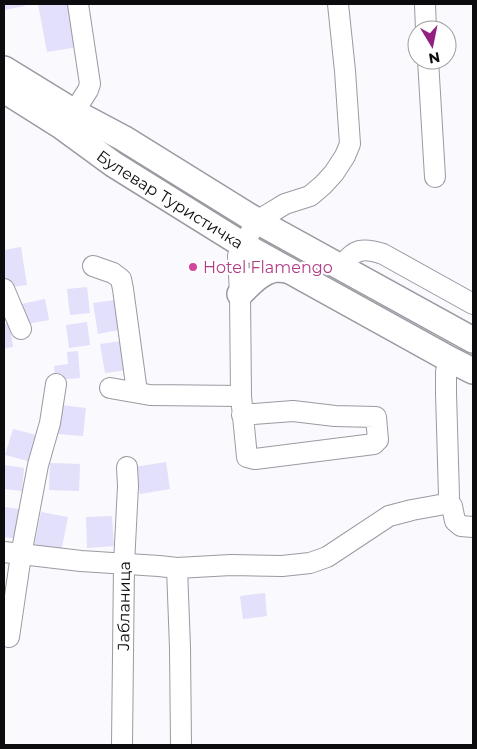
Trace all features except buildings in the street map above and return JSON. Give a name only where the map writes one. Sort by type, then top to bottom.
[{"type":"main road","name":"Булевар Туристичка","points":[[4,68],[74,112],[123,138],[257,221],[473,340]]},
{"type":"main road","name":"Булевар Туристичка","points":[[4,90],[62,126],[113,164],[243,245],[473,371]]},
{"type":"main road","points":[[240,294],[265,272],[276,269],[288,270]]},
{"type":"street","points":[[74,112],[90,84],[78,4]]},
{"type":"street","points":[[110,388],[150,395],[241,405],[335,416],[376,417],[378,440],[374,444],[255,459],[247,457],[241,405],[238,256],[257,221],[284,204],[310,196],[334,173],[350,144],[338,4]]},
{"type":"street","points":[[425,4],[426,20]]},
{"type":"street","points":[[429,70],[435,177]]},
{"type":"street","points":[[341,267],[357,252],[366,250],[383,254],[473,304]]},
{"type":"street","points":[[93,266],[112,273],[121,279],[136,392]]},
{"type":"street","points":[[4,289],[21,329]]},
{"type":"street","points":[[12,554],[177,568],[231,565],[282,566],[310,562],[327,557],[389,516],[445,504],[448,501],[446,372],[449,359]]},
{"type":"street","points":[[9,637],[12,554],[50,423],[56,384]]},
{"type":"street","name":"Јабланица","points":[[122,745],[127,466]]},
{"type":"street","points":[[448,501],[452,506],[455,521],[461,526],[473,527]]},
{"type":"street","points":[[177,568],[181,745]]},
{"type":"place","name":"Hotel Flamengo","points":[[193,267]]}]
